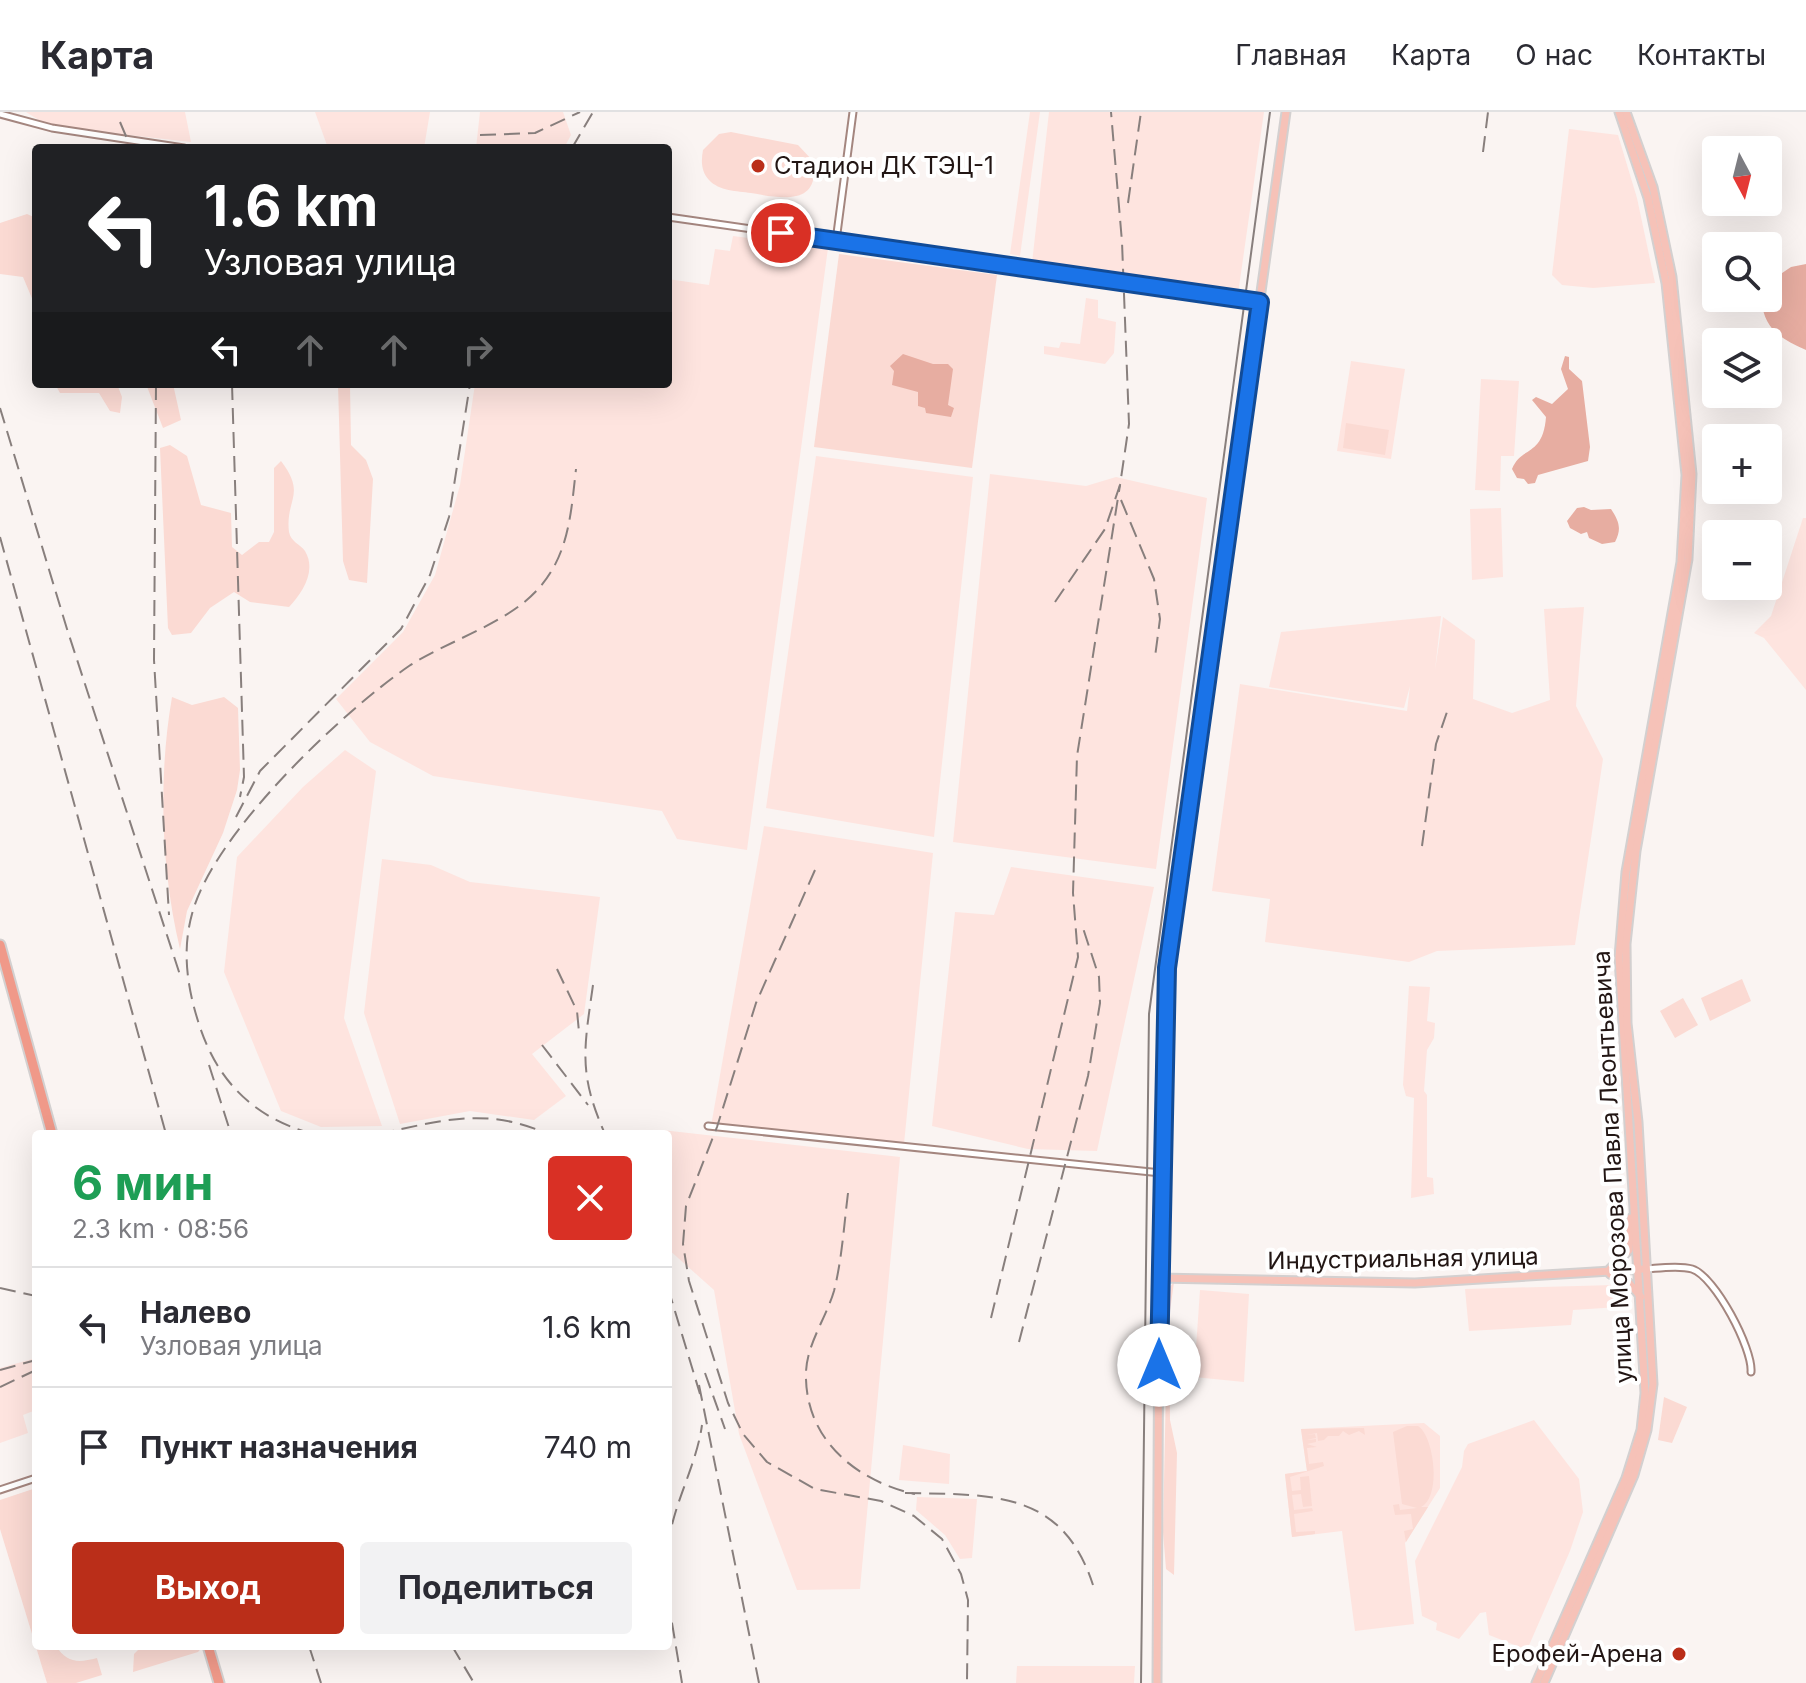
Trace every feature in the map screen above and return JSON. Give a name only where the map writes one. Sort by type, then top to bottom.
[{"type":"highway","points":[[0,945],[48,1130]]},
{"type":"highway","points":[[0,967],[48,1130]]},
{"type":"highway","points":[[209,1650],[219,1683]]},
{"type":"main road","points":[[1157,1683],[1159,1278],[1169,945],[1286,112]]},
{"type":"main road","name":"улица Морозова Павла Леонтьевича","points":[[1544,1683],[1634,1475],[1647,1430],[1653,1369],[1633,1191],[1619,957],[1626,872],[1683,545],[1686,496],[1682,422],[1666,283],[1656,230],[1619,112]]},
{"type":"main road","name":"улица Морозова Павла Леонтьевича","points":[[1536,1683],[1636,1448],[1645,1393],[1643,1269],[1627,1023],[1626,947],[1636,851],[1688,559],[1692,474],[1672,277],[1653,187],[1626,112]]},
{"type":"main road","points":[[1604,1272],[1621,1261],[1629,1250],[1633,1191]]},
{"type":"main road","name":"Индустриальная улица","points":[[1159,1278],[1415,1283],[1643,1269]]},
{"type":"main road","points":[[1604,1272],[1636,1288],[1642,1297],[1643,1314]]},
{"type":"street","points":[[836,241],[853,112]]},
{"type":"street","points":[[0,114],[52,128],[158,144]]},
{"type":"street","points":[[672,218],[1260,302]]},
{"type":"street","points":[[708,1126],[1161,1173]]},
{"type":"street","points":[[1643,1269],[1693,1269],[1708,1280],[1746,1346],[1751,1372]]},
{"type":"street","points":[[0,1490],[32,1479]]},
{"type":"shaded area","points":[[26,112],[185,112],[191,142],[65,128],[42,122]]},
{"type":"shaded area","points":[[315,112],[430,112],[425,144],[327,144]]},
{"type":"shaded area","points":[[480,112],[563,112],[571,135],[566,144],[476,144]]},
{"type":"shaded area","points":[[1030,112],[1040,112],[1020,256],[1010,254]]},
{"type":"shaded area","points":[[1049,112],[1264,112],[1238,294],[1032,263]]},
{"type":"shaded area","points":[[1569,129],[1618,135],[1637,198],[1655,283],[1593,288],[1562,285],[1552,275]]},
{"type":"shaded area","name":"Стадион ДК ТЭЦ-1","points":[[731,132],[798,145],[813,161],[811,186],[805,193],[796,196],[774,197],[728,190],[713,184],[703,169],[703,150],[719,134]]},
{"type":"shaded area","points":[[27,214],[32,216],[32,298],[23,277],[0,274],[0,223]]},
{"type":"shaded area","points":[[733,236],[828,248],[747,850],[677,839],[662,811],[433,776],[370,742],[336,699],[403,632],[435,575],[460,485],[474,388],[672,388],[672,280],[709,285],[715,249],[730,251]]},
{"type":"shaded area","points":[[839,254],[997,275],[972,468],[814,447]]},
{"type":"shaded area","points":[[1806,264],[1806,350],[1782,337],[1782,328],[1772,328],[1764,312],[1782,312],[1782,273],[1791,267]]},
{"type":"shaded area","points":[[1086,298],[1098,300],[1098,318],[1116,322],[1114,353],[1105,364],[1044,354],[1044,346],[1059,348],[1061,342],[1080,344]]},
{"type":"shaded area","points":[[903,354],[933,364],[948,364],[953,369],[948,405],[954,408],[951,417],[926,413],[925,408],[918,406],[918,392],[892,385],[894,371],[890,366]]},
{"type":"shaded area","points":[[1565,356],[1569,357],[1569,369],[1582,381],[1590,447],[1588,461],[1538,475],[1535,483],[1528,484],[1524,479],[1517,478],[1512,469],[1541,439],[1544,430],[1546,417],[1532,400],[1536,397],[1552,404],[1568,389],[1561,369]]},
{"type":"shaded area","points":[[1351,361],[1405,369],[1391,459],[1337,451]]},
{"type":"shaded area","points":[[1481,379],[1519,381],[1514,456],[1501,456],[1500,491],[1475,490]]},
{"type":"shaded area","points":[[57,388],[119,388],[122,397],[120,413],[110,411],[99,393],[60,393]]},
{"type":"shaded area","points":[[148,388],[174,388],[181,420],[163,428]]},
{"type":"shaded area","points":[[338,388],[350,388],[351,445],[366,460],[373,479],[367,583],[349,580],[343,561]]},
{"type":"shaded area","points":[[1346,423],[1389,430],[1385,455],[1343,448]]},
{"type":"shaded area","points":[[170,445],[187,456],[201,505],[231,513],[232,547],[242,555],[259,542],[269,542],[274,532],[274,468],[281,461],[289,472],[294,490],[289,532],[305,551],[309,566],[303,588],[289,607],[250,602],[234,592],[210,608],[191,633],[172,635],[168,628],[160,448]]},
{"type":"shaded area","points":[[816,456],[973,477],[934,837],[766,808]]},
{"type":"shaded area","points":[[990,474],[1086,486],[1116,477],[1207,498],[1156,869],[953,842]]},
{"type":"shaded area","points":[[1501,508],[1503,577],[1472,580],[1470,509]]},
{"type":"shaded area","points":[[1577,508],[1591,510],[1611,509],[1619,525],[1615,542],[1602,544],[1589,538],[1587,532],[1581,534],[1570,528],[1567,521]]},
{"type":"shaded area","points":[[1803,518],[1806,518],[1806,690],[1764,638],[1754,633],[1771,616],[1776,600],[1782,600],[1782,582]]},
{"type":"shaded area","points":[[1584,607],[1576,706],[1603,759],[1575,945],[1437,951],[1409,962],[1265,942],[1270,899],[1212,891],[1240,684],[1407,711],[1410,686],[1404,708],[1269,687],[1281,632],[1441,616],[1435,670],[1443,617],[1475,640],[1473,699],[1512,713],[1550,700],[1544,609]]},
{"type":"shaded area","points":[[172,697],[192,705],[224,697],[238,708],[240,770],[223,833],[187,911],[180,949],[165,855],[163,791]]},
{"type":"shaded area","points":[[345,750],[376,771],[344,1018],[382,1126],[321,1127],[281,1111],[224,972],[237,857],[303,787]]},
{"type":"shaded area","points":[[764,826],[933,853],[904,1144],[711,1126]]},
{"type":"shaded area","points":[[382,859],[431,865],[470,882],[600,897],[584,1014],[532,1054],[566,1096],[534,1120],[470,1111],[400,1124],[364,1013]]},
{"type":"shaded area","points":[[1011,867],[1154,887],[1097,1151],[1028,1149],[932,1126],[955,912],[994,915]]},
{"type":"shaded area","points":[[1742,979],[1751,1001],[1710,1021],[1701,998]]},
{"type":"shaded area","points":[[1409,986],[1430,987],[1427,1021],[1435,1023],[1434,1038],[1427,1050],[1424,1091],[1427,1095],[1427,1177],[1433,1178],[1434,1194],[1411,1198],[1414,1098],[1406,1096],[1403,1085]]},
{"type":"shaded area","points":[[1683,998],[1698,1025],[1675,1038],[1660,1011]]},
{"type":"shaded area","points":[[672,1131],[900,1157],[860,1589],[797,1590],[739,1434],[714,1290],[672,1253]]},
{"type":"shaded area","points":[[1174,1282],[1169,1319],[1170,1420],[1177,1453],[1174,1575],[1166,1569],[1163,1532],[1168,1289]]},
{"type":"shaded area","points":[[1613,1285],[1619,1307],[1573,1310],[1571,1325],[1469,1331],[1465,1289]]},
{"type":"shaded area","points":[[1200,1290],[1249,1294],[1244,1382],[1194,1377]]},
{"type":"shaded area","points":[[32,1359],[32,1412],[23,1415],[28,1433],[0,1443],[0,1368]]},
{"type":"shaded area","points":[[1664,1397],[1687,1407],[1672,1443],[1658,1440]]},
{"type":"shaded area","points":[[1534,1420],[1579,1479],[1583,1512],[1570,1551],[1527,1650],[1489,1635],[1486,1612],[1480,1613],[1459,1639],[1436,1630],[1437,1623],[1422,1616],[1415,1561],[1462,1467],[1464,1451],[1468,1444]]},
{"type":"shaded area","points":[[1424,1423],[1440,1436],[1440,1488],[1405,1543],[1414,1624],[1355,1631],[1342,1531],[1292,1537],[1285,1474],[1307,1471],[1301,1429]]},
{"type":"shaded area","points":[[1407,1426],[1418,1426],[1424,1432],[1432,1453],[1433,1479],[1428,1501],[1421,1507],[1428,1507],[1406,1542],[1404,1531],[1413,1529],[1411,1514],[1395,1515],[1393,1505],[1399,1504],[1400,1510],[1417,1508],[1402,1504],[1393,1432]]},
{"type":"shaded area","points":[[1364,1428],[1365,1435],[1359,1431],[1349,1435],[1343,1431],[1339,1436],[1328,1436],[1318,1441],[1317,1433],[1306,1435],[1315,1434],[1316,1438],[1306,1440],[1316,1439],[1316,1442],[1307,1444],[1317,1447],[1307,1448],[1309,1464],[1323,1462],[1324,1466],[1290,1477],[1292,1491],[1301,1490],[1300,1477],[1309,1476],[1312,1506],[1303,1507],[1301,1494],[1292,1495],[1294,1510],[1312,1508],[1313,1511],[1294,1514],[1296,1532],[1315,1531],[1315,1534],[1292,1537],[1285,1474],[1307,1471],[1301,1429]]},
{"type":"shaded area","points":[[903,1445],[950,1454],[949,1484],[899,1480]]},
{"type":"shaded area","points":[[32,1489],[32,1634],[0,1529],[0,1500]]},
{"type":"shaded area","points":[[917,1497],[977,1499],[972,1558],[960,1559],[945,1535],[916,1510]]},
{"type":"shaded area","points":[[37,1650],[59,1650],[74,1660],[97,1658],[102,1675],[76,1683],[47,1683]]},
{"type":"shaded area","points":[[138,1650],[200,1650],[133,1672],[134,1654]]},
{"type":"shaded area","points":[[1017,1666],[1135,1666],[1134,1683],[1016,1683]]},
{"type":"tram line","points":[[1141,1683],[1149,1014],[1270,112]]},
{"type":"railway","points":[[480,135],[535,133],[580,112]]},
{"type":"railway","points":[[574,144],[593,112]]},
{"type":"railway","points":[[1055,602],[1105,529],[1120,485],[1129,424],[1122,242],[1111,112]]},
{"type":"railway","points":[[1128,203],[1141,112]]},
{"type":"railway","points":[[1483,152],[1488,112]]},
{"type":"railway","points":[[120,122],[129,144]]},
{"type":"railway","points":[[156,388],[154,660],[169,915]]},
{"type":"railway","points":[[232,388],[244,777],[240,797]]},
{"type":"railway","points":[[236,817],[260,771],[401,629],[430,575],[449,517],[469,388]]},
{"type":"railway","points":[[0,408],[67,629],[181,978]]},
{"type":"railway","points":[[301,1130],[272,1118],[240,1094],[226,1078],[206,1042],[191,995],[187,954],[192,914],[205,882],[225,848],[252,813],[349,713],[409,666],[495,621],[539,588],[563,547],[576,469]]},
{"type":"railway","points":[[991,1318],[1078,957],[1073,893],[1077,756],[1120,485]]},
{"type":"railway","points":[[1121,500],[1154,579],[1160,619],[1155,657]]},
{"type":"railway","points":[[0,537],[165,1130]]},
{"type":"railway","points":[[1422,846],[1436,744],[1448,709]]},
{"type":"railway","points":[[815,870],[756,1003],[717,1127],[686,1206],[683,1244],[689,1281],[728,1403],[743,1434],[767,1462],[815,1489],[881,1501],[914,1516],[942,1539],[961,1574],[968,1600],[967,1680]]},
{"type":"railway","points":[[1019,1342],[1088,1076],[1100,1003],[1099,977],[1083,928]]},
{"type":"railway","points":[[557,969],[577,1011],[579,1032]]},
{"type":"railway","points":[[593,985],[587,1027],[587,1077],[603,1130]]},
{"type":"railway","points":[[542,1045],[588,1105]]},
{"type":"railway","points":[[209,1065],[230,1130]]},
{"type":"railway","points":[[398,1130],[443,1121],[483,1118],[504,1120],[538,1130]]},
{"type":"railway","points":[[848,1193],[834,1291],[807,1362],[808,1396],[814,1418],[824,1437],[838,1453],[873,1479],[915,1494]]},
{"type":"railway","points":[[0,1288],[32,1295]]},
{"type":"railway","points":[[672,1301],[700,1394]]},
{"type":"railway","points":[[0,1370],[32,1361]]},
{"type":"railway","points":[[0,1387],[32,1372]]},
{"type":"railway","points":[[705,1373],[725,1429]]},
{"type":"railway","points":[[699,1385],[759,1683]]},
{"type":"railway","points":[[672,1524],[702,1425]]},
{"type":"railway","points":[[905,1493],[994,1498],[1042,1514],[1062,1530],[1080,1554],[1093,1585]]},
{"type":"railway","points":[[672,1623],[682,1683]]},
{"type":"railway","points":[[310,1650],[321,1683]]},
{"type":"railway","points":[[454,1650],[474,1683]]},
{"type":"place","name":"Стадион ДК ТЭЦ-1","points":[[758,166]]},
{"type":"place","name":"Ерофей-Арена","points":[[1679,1654]]},
{"type":"route","points":[[781,233],[1260,302],[1169,945],[1162,1121],[1159,1365]]}]
